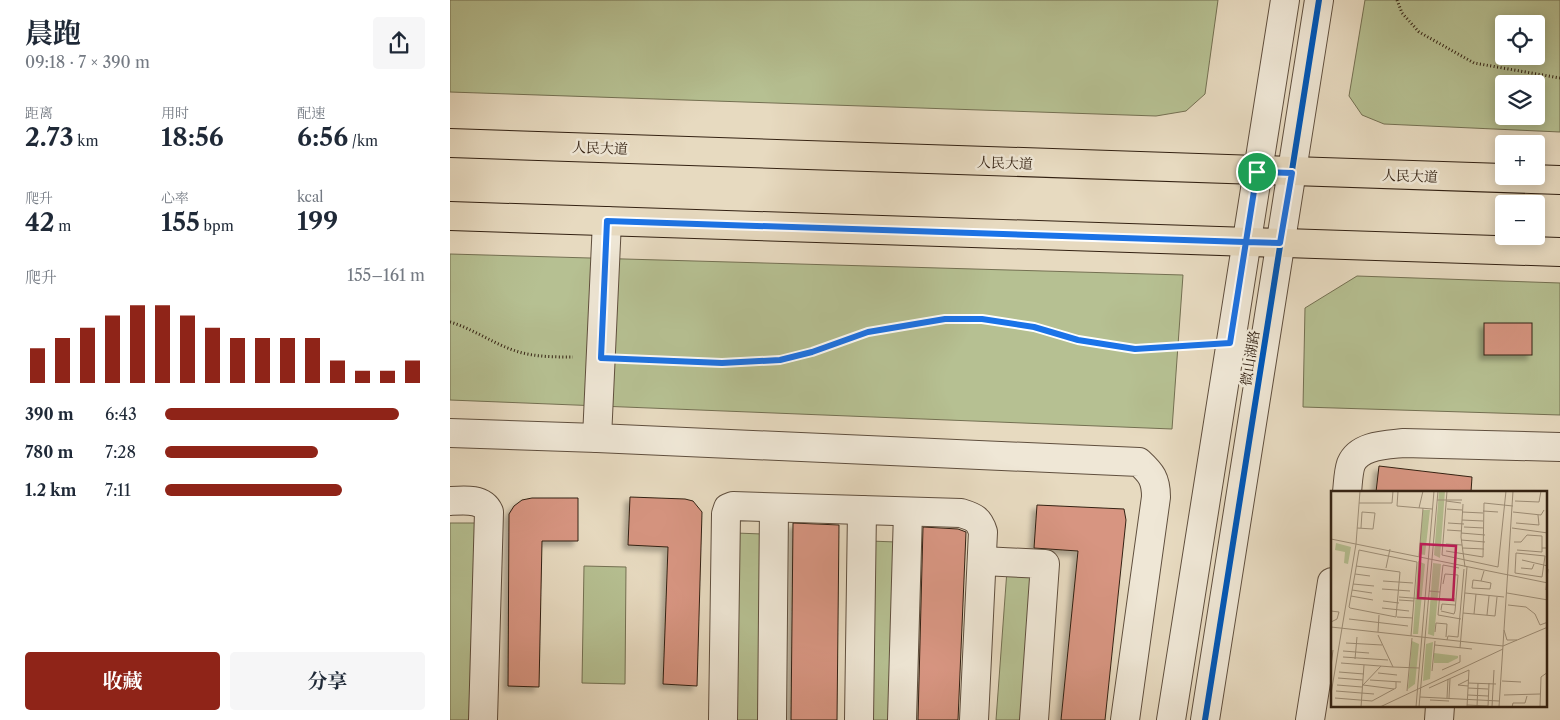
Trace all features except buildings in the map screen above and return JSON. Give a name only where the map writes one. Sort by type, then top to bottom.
[{"type":"main road","name":"人民大道","points":[[450,143],[1257,172],[1560,180]]},
{"type":"main road","points":[[450,216],[1560,252]]},
{"type":"street","name":"微山湖路","points":[[1171,720],[1245,242],[1285,0]]},
{"type":"street","name":"微山湖路","points":[[1206,720],[1280,243],[1320,0]]},
{"type":"street","points":[[597,438],[607,221]]},
{"type":"street","points":[[450,433],[1139,462],[1150,472],[1156,482],[1156,496],[1125,720]]},
{"type":"street","points":[[1347,491],[1352,464],[1362,451],[1380,446],[1404,442],[1560,447]]},
{"type":"street","points":[[450,501],[480,502],[486,505],[488,512],[484,720]]},
{"type":"street","points":[[723,720],[726,514],[728,508],[733,506],[961,513],[973,516],[980,522],[983,532],[974,720]]},
{"type":"street","points":[[772,720],[774,508]]},
{"type":"street","points":[[859,720],[862,510]]},
{"type":"street","points":[[902,720],[908,512]]},
{"type":"street","points":[[982,562],[1044,564],[1034,720]]},
{"type":"street","points":[[1310,720],[1331,588]]},
{"type":"path","points":[[1397,0],[1402,13],[1419,32],[1474,63],[1560,78]]},
{"type":"path","points":[[450,322],[466,327],[518,352],[551,357],[722,363],[780,360],[812,352],[868,332],[945,319],[982,319],[1034,327],[1078,340],[1135,349],[1230,343]]},
{"type":"green space","points":[[450,0],[1218,0],[1205,94],[1186,111],[1156,116],[450,92]]},
{"type":"green space","points":[[1365,0],[1560,0],[1560,132],[1384,124],[1362,115],[1349,96]]},
{"type":"green space","points":[[450,254],[1183,275],[1172,429],[450,400]]},
{"type":"green space","points":[[1357,276],[1560,283],[1560,415],[1303,407],[1305,308]]},
{"type":"green space","points":[[450,523],[478,523],[474,720],[450,720]]},
{"type":"green space","points":[[736,533],[762,534],[760,720],[734,720]]},
{"type":"green space","points":[[870,541],[896,542],[892,720],[866,720]]},
{"type":"green space","points":[[584,566],[626,567],[625,684],[582,683]]},
{"type":"green space","points":[[1007,570],[1035,571],[1024,720],[996,720]]},
{"type":"cycle path","points":[[1205,720],[1319,0]]},
{"type":"route","points":[[1257,172],[1245,242],[1230,343],[1135,349],[1078,340],[1034,327],[982,319],[945,319],[868,332],[812,352],[780,360],[722,363],[655,362],[601,358],[607,221],[1245,242],[1280,243],[1292,173],[1257,172]]}]
